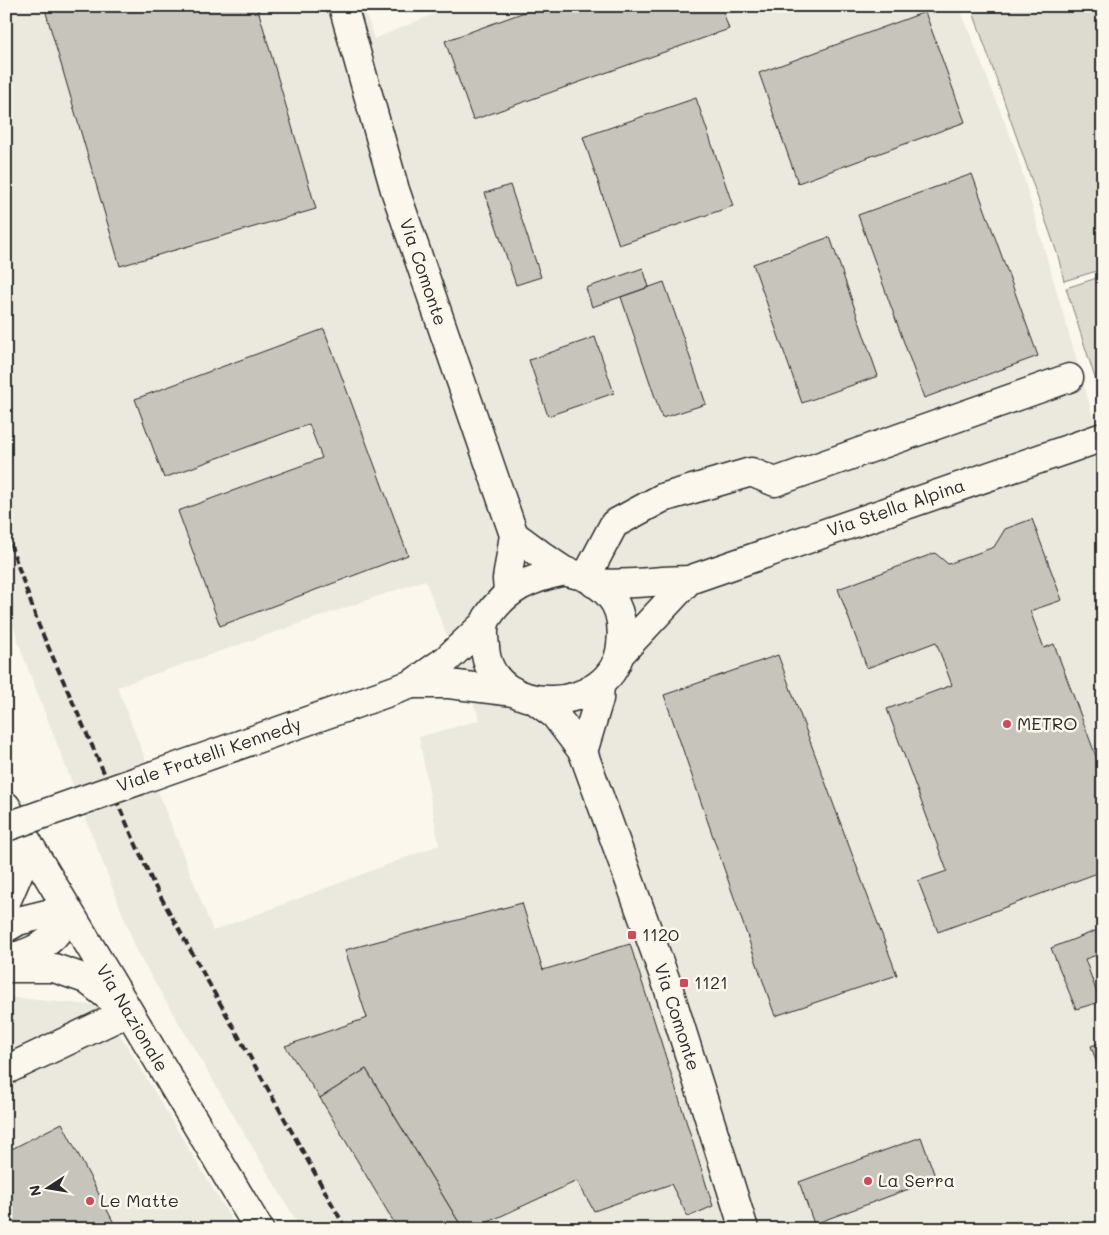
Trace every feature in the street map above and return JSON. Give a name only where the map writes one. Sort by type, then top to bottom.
[{"type":"street","name":"Via Comonte","points":[[343,6],[395,190],[514,535]]},
{"type":"street","points":[[582,577],[614,524],[662,498],[751,472],[775,482],[1069,378]]},
{"type":"street","name":"Via Stella Alpina","points":[[582,577],[619,585],[654,580],[689,580],[1103,437]]},
{"type":"street","points":[[508,593],[507,579],[514,535],[582,577],[609,594],[618,607],[622,631],[621,653],[614,668],[600,686],[558,701],[525,696],[495,676],[485,660],[483,625],[493,608],[520,584],[538,577],[582,577]]},
{"type":"street","name":"Via Stella Alpina","points":[[621,653],[689,580]]},
{"type":"street","name":"Viale Fratelli Kennedy","points":[[6,827],[412,684],[446,660],[483,625]]},
{"type":"street","name":"Viale Fratelli Kennedy","points":[[412,684],[449,684],[525,696]]},
{"type":"street","points":[[583,752],[599,699],[600,686]]},
{"type":"street","name":"Via Comonte","points":[[525,696],[555,715],[583,752],[668,987],[744,1229]]},
{"type":"street","name":"Via Nazionale","points":[[6,806],[258,1229]]},
{"type":"street","points":[[6,838],[22,865],[6,902]]},
{"type":"street","points":[[6,928],[18,921],[67,909]]},
{"type":"street","points":[[6,958],[18,956],[40,946],[58,931],[67,909]]},
{"type":"street","points":[[6,968],[54,968],[86,979],[128,1012],[6,1070]]},
{"type":"shaded area","points":[[6,6],[364,6],[374,39],[453,6],[959,6],[1015,148],[1103,451],[1103,1229],[301,1229],[138,954],[22,653],[6,603]],"holes":[[[425,580],[480,720],[419,737],[439,845],[213,931],[117,687]]]},
{"type":"shaded area","points":[[971,6],[1103,6],[1103,269],[1064,281],[1058,256]]},
{"type":"shaded area","points":[[1103,276],[1103,378],[1096,381],[1066,288]]},
{"type":"shaded area","points":[[6,997],[103,1006],[237,1229],[6,1229]]},
{"type":"building","points":[[44,6],[257,6],[316,209],[120,266]]},
{"type":"building","points":[[541,6],[721,6],[729,29],[473,120],[445,41]]},
{"type":"building","points":[[925,12],[965,122],[798,183],[759,73]]},
{"type":"building","points":[[696,98],[733,206],[619,245],[583,137]]},
{"type":"building","points":[[972,174],[1038,356],[924,398],[858,215]]},
{"type":"building","points":[[510,185],[541,277],[516,285],[485,193]]},
{"type":"building","points":[[830,237],[878,376],[802,403],[753,264]]},
{"type":"building","points":[[643,268],[649,287],[592,307],[586,288]]},
{"type":"building","points":[[664,282],[706,404],[662,418],[621,297]]},
{"type":"building","points":[[324,329],[408,555],[220,626],[178,511],[322,458],[309,424],[164,478],[135,399]]},
{"type":"building","points":[[595,337],[614,393],[548,416],[529,360]]},
{"type":"building","points":[[1032,519],[1062,600],[1030,611],[1044,648],[1054,644],[1103,775],[1103,871],[938,932],[918,881],[947,871],[887,709],[952,685],[936,642],[867,668],[838,589],[935,553],[948,564],[994,547],[1005,529]]},
{"type":"building","points":[[778,655],[897,975],[775,1016],[664,695]]},
{"type":"building","points":[[522,903],[543,970],[630,944],[713,1206],[688,1217],[671,1184],[594,1211],[577,1181],[473,1229],[463,1229],[366,1069],[320,1098],[285,1046],[367,1018],[345,950]]},
{"type":"building","points":[[1103,928],[1103,953],[1085,959],[1100,1002],[1076,1009],[1051,948]]},
{"type":"building","points":[[1103,1042],[1103,1081],[1091,1046]]},
{"type":"building","points":[[366,1069],[463,1229],[398,1229],[320,1098]]},
{"type":"building","points":[[62,1123],[117,1229],[6,1229],[6,1152]]},
{"type":"building","name":"La Serra","points":[[921,1137],[936,1179],[814,1224],[799,1182]]},
{"type":"railway","points":[[6,532],[39,626],[153,883],[346,1229]]},
{"type":"place","name":"METRO","points":[[1007,724]]},
{"type":"place","name":"1120","points":[[632,935]]},
{"type":"place","name":"1121","points":[[684,983]]},
{"type":"place","name":"La Serra","points":[[868,1181]]},
{"type":"place","name":"Le Matte","points":[[90,1201]]}]
